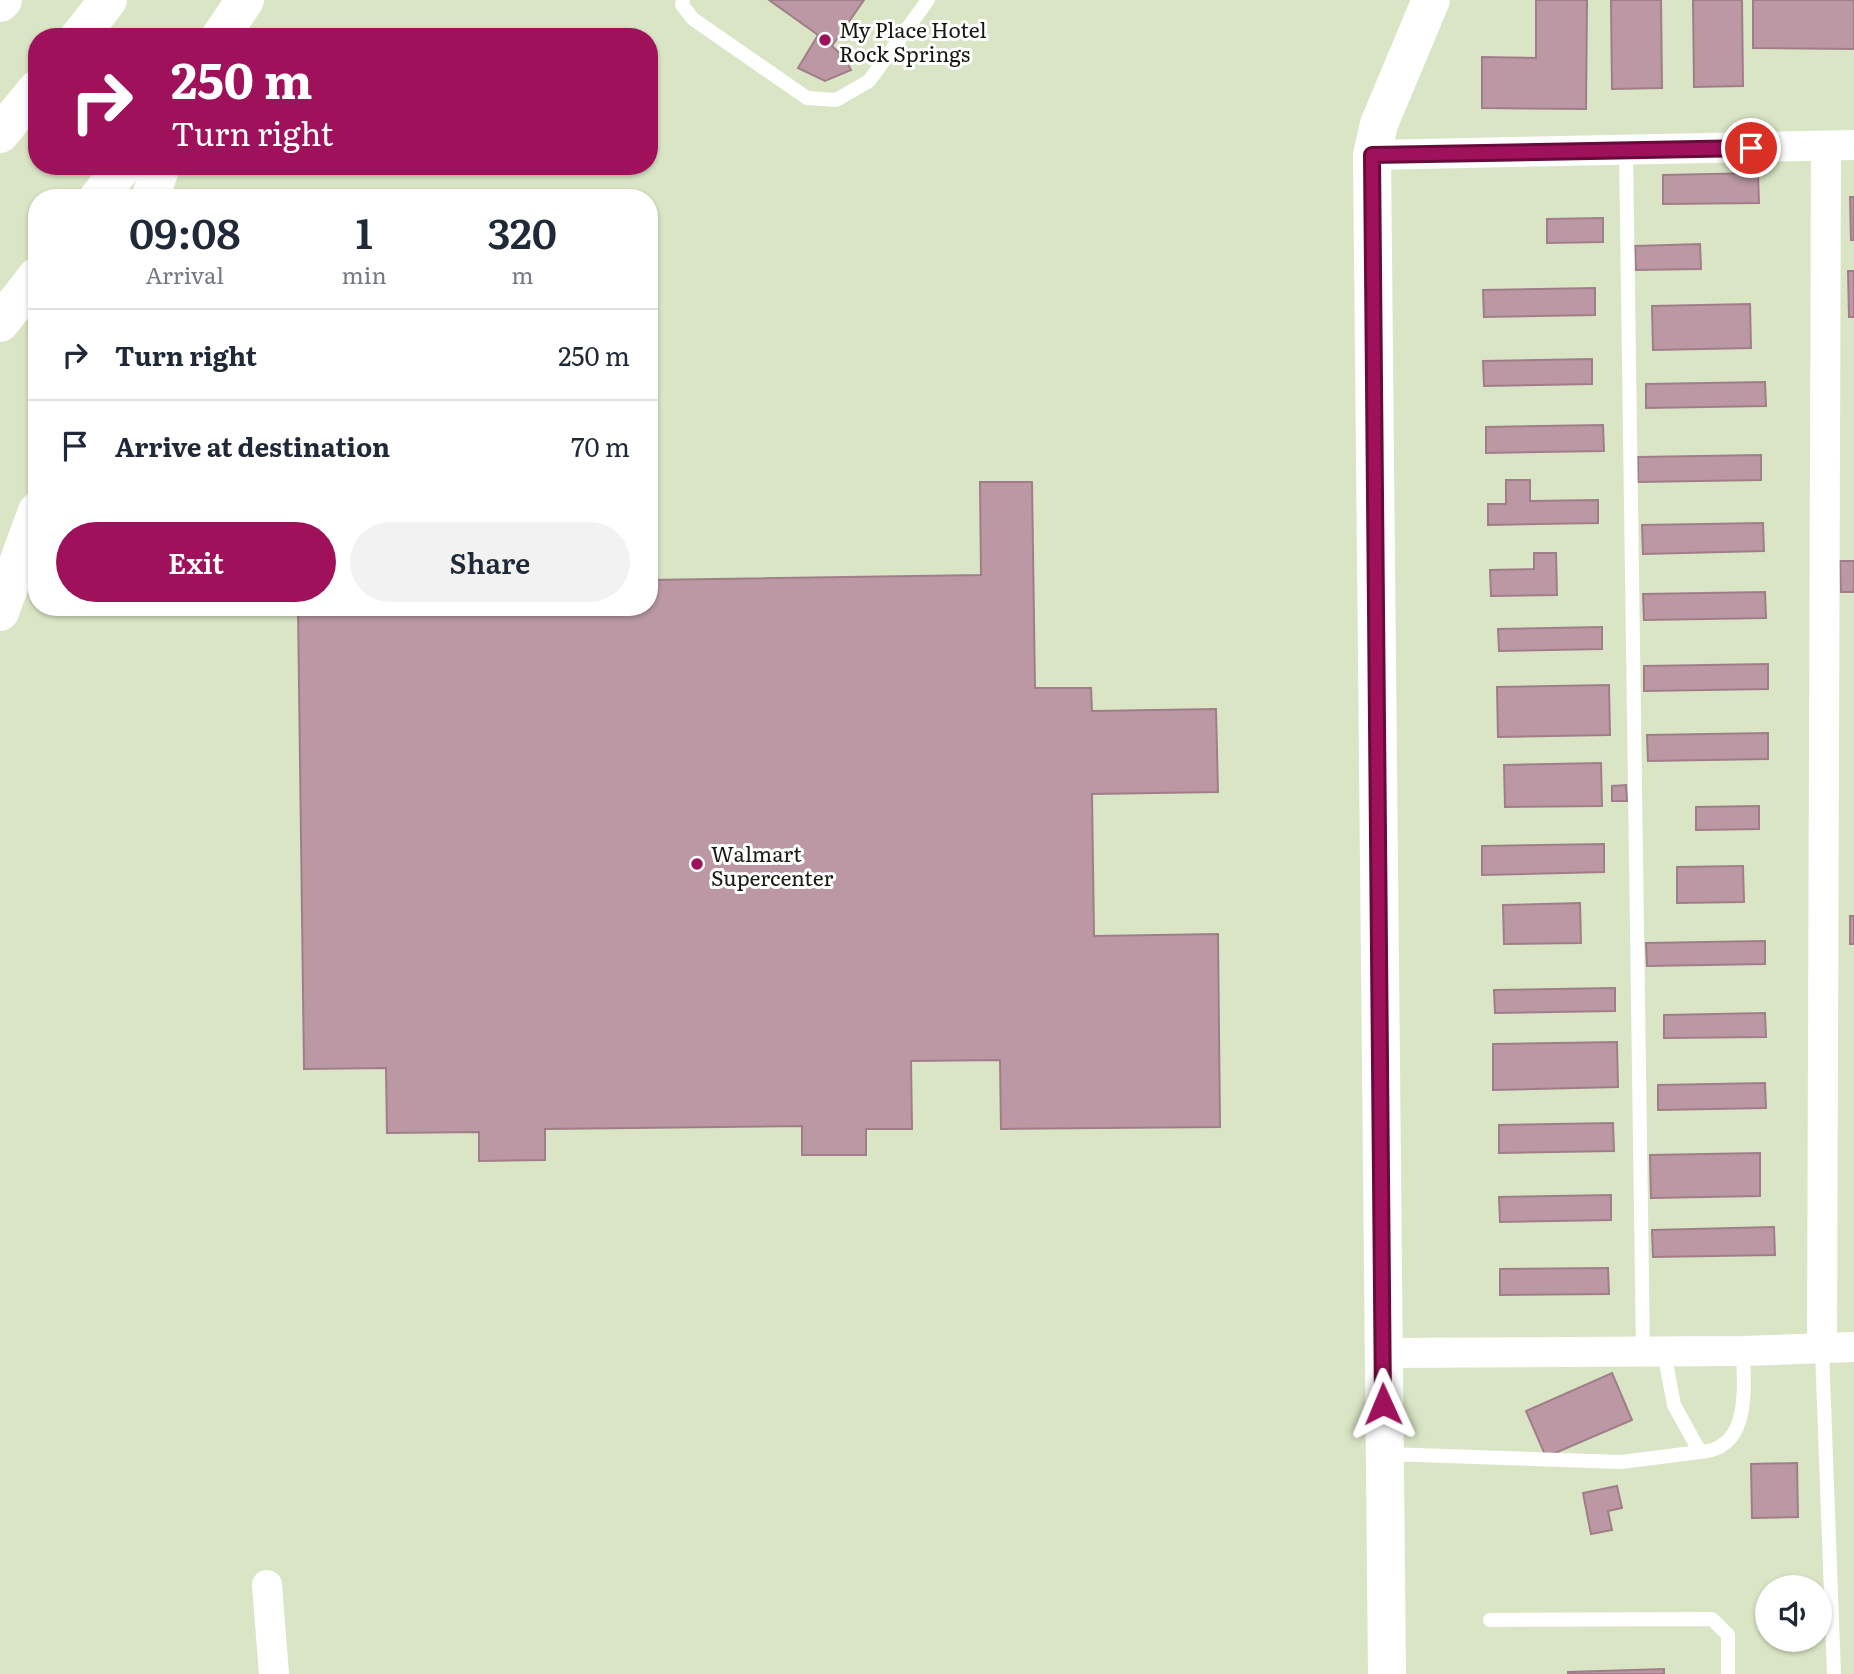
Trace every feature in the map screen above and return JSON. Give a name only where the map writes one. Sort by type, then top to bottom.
[{"type":"main road","points":[[86,28],[108,0]]},
{"type":"main road","points":[[226,28],[245,0]]},
{"type":"main road","points":[[1387,1674],[1372,155],[1379,124],[1431,0]]},
{"type":"main road","points":[[0,134],[28,100]]},
{"type":"main road","points":[[105,189],[116,175]]},
{"type":"main road","points":[[0,323],[28,287]]},
{"type":"main road","points":[[0,612],[28,536]]},
{"type":"street","points":[[1372,155],[1840,145],[1822,1350]]},
{"type":"street","points":[[1382,1353],[1822,1350],[1854,1347]]},
{"type":"street","points":[[267,1585],[274,1674]]},
{"type":"lane","points":[[683,0],[682,5],[693,19],[807,98],[836,100],[869,81],[928,0]]},
{"type":"lane","points":[[1626,150],[1654,1352],[1674,1405],[1700,1452]]},
{"type":"lane","points":[[1822,1350],[1834,1674]]},
{"type":"lane","points":[[1384,1454],[1621,1462],[1714,1452],[1726,1446],[1734,1434],[1743,1399],[1743,1351]]},
{"type":"lane","points":[[1490,1620],[1712,1619],[1728,1635],[1728,1674]]},
{"type":"building","name":"My Place Hotel Rock Springs","points":[[769,0],[864,0],[832,46],[845,58],[851,70],[825,81],[798,68],[818,35]]},
{"type":"building","points":[[1536,0],[1587,0],[1586,109],[1482,108],[1482,57],[1536,58]]},
{"type":"building","points":[[1611,0],[1661,0],[1662,88],[1612,89]]},
{"type":"building","points":[[1693,0],[1742,0],[1743,86],[1694,87]]},
{"type":"building","points":[[1753,0],[1854,0],[1854,49],[1753,48]]},
{"type":"building","points":[[1758,173],[1759,203],[1663,204],[1663,175]]},
{"type":"building","points":[[1850,197],[1854,197],[1854,240],[1851,240]]},
{"type":"building","points":[[1603,218],[1603,242],[1547,243],[1547,219]]},
{"type":"building","points":[[1700,244],[1701,269],[1636,270],[1635,246]]},
{"type":"building","points":[[1848,271],[1854,271],[1854,317],[1849,317]]},
{"type":"building","points":[[1595,288],[1595,315],[1484,317],[1483,290]]},
{"type":"building","points":[[1750,304],[1751,348],[1653,350],[1652,306]]},
{"type":"building","points":[[1592,359],[1592,384],[1484,386],[1483,361]]},
{"type":"building","points":[[1765,382],[1766,406],[1646,408],[1646,384]]},
{"type":"building","points":[[1603,425],[1604,451],[1486,453],[1486,427]]},
{"type":"building","points":[[1761,455],[1761,480],[1638,482],[1638,457]]},
{"type":"building","points":[[1506,480],[1530,480],[1530,501],[1598,500],[1598,523],[1488,525],[1488,504],[1506,504]]},
{"type":"building","name":"Walmart Supercenter","points":[[980,482],[1032,482],[1035,688],[1091,688],[1092,711],[1216,709],[1218,792],[1092,794],[1094,936],[1218,934],[1220,1127],[1001,1129],[1000,1060],[911,1061],[912,1129],[866,1129],[866,1155],[802,1155],[802,1126],[545,1129],[545,1160],[479,1161],[479,1132],[387,1133],[386,1068],[304,1069],[298,616],[658,616],[658,580],[981,575]]},
{"type":"building","points":[[1763,523],[1764,551],[1643,554],[1642,525]]},
{"type":"building","points":[[1534,553],[1556,553],[1557,595],[1491,596],[1490,570],[1534,569]]},
{"type":"building","points":[[1840,561],[1854,561],[1854,592],[1841,592]]},
{"type":"building","points":[[1765,592],[1766,618],[1644,620],[1643,594]]},
{"type":"building","points":[[1602,627],[1602,649],[1499,651],[1498,629]]},
{"type":"building","points":[[1768,664],[1768,689],[1644,691],[1644,666]]},
{"type":"building","points":[[1609,685],[1610,735],[1498,737],[1497,687]]},
{"type":"building","points":[[1768,733],[1768,759],[1648,761],[1647,735]]},
{"type":"building","points":[[1601,763],[1602,806],[1505,807],[1504,765]]},
{"type":"building","points":[[1626,785],[1627,801],[1612,801],[1612,786]]},
{"type":"building","points":[[1759,806],[1759,829],[1696,830],[1696,807]]},
{"type":"building","points":[[1604,844],[1604,872],[1482,875],[1482,846]]},
{"type":"building","points":[[1743,866],[1744,902],[1677,903],[1677,867]]},
{"type":"building","points":[[1580,903],[1581,943],[1504,944],[1503,905]]},
{"type":"building","points":[[1850,916],[1854,916],[1854,944],[1850,944]]},
{"type":"building","points":[[1765,941],[1765,964],[1647,966],[1646,943]]},
{"type":"building","points":[[1615,988],[1615,1011],[1495,1013],[1494,990]]},
{"type":"building","points":[[1765,1013],[1766,1037],[1664,1038],[1664,1015]]},
{"type":"building","points":[[1617,1042],[1618,1087],[1493,1090],[1493,1044]]},
{"type":"building","points":[[1765,1083],[1766,1108],[1658,1110],[1658,1085]]},
{"type":"building","points":[[1613,1123],[1614,1151],[1499,1153],[1499,1125]]},
{"type":"building","points":[[1760,1153],[1760,1196],[1651,1198],[1650,1155]]},
{"type":"building","points":[[1611,1195],[1611,1220],[1500,1222],[1499,1197]]},
{"type":"building","points":[[1774,1227],[1775,1255],[1653,1257],[1652,1230]]},
{"type":"building","points":[[1608,1268],[1609,1294],[1500,1295],[1500,1269]]},
{"type":"building","points":[[1612,1373],[1632,1420],[1546,1457],[1526,1411]]},
{"type":"building","points":[[1797,1463],[1798,1517],[1752,1518],[1751,1464]]},
{"type":"building","points":[[1617,1486],[1622,1508],[1608,1511],[1612,1530],[1591,1534],[1583,1493]]},
{"type":"building","points":[[1664,1669],[1664,1674],[1568,1674],[1568,1672]]},
{"type":"place","name":"My Place Hotel Rock Springs","points":[[825,40]]},
{"type":"place","name":"Walmart Supercenter","points":[[697,864]]},
{"type":"route","points":[[1383,1404],[1372,155],[1751,148]]}]
